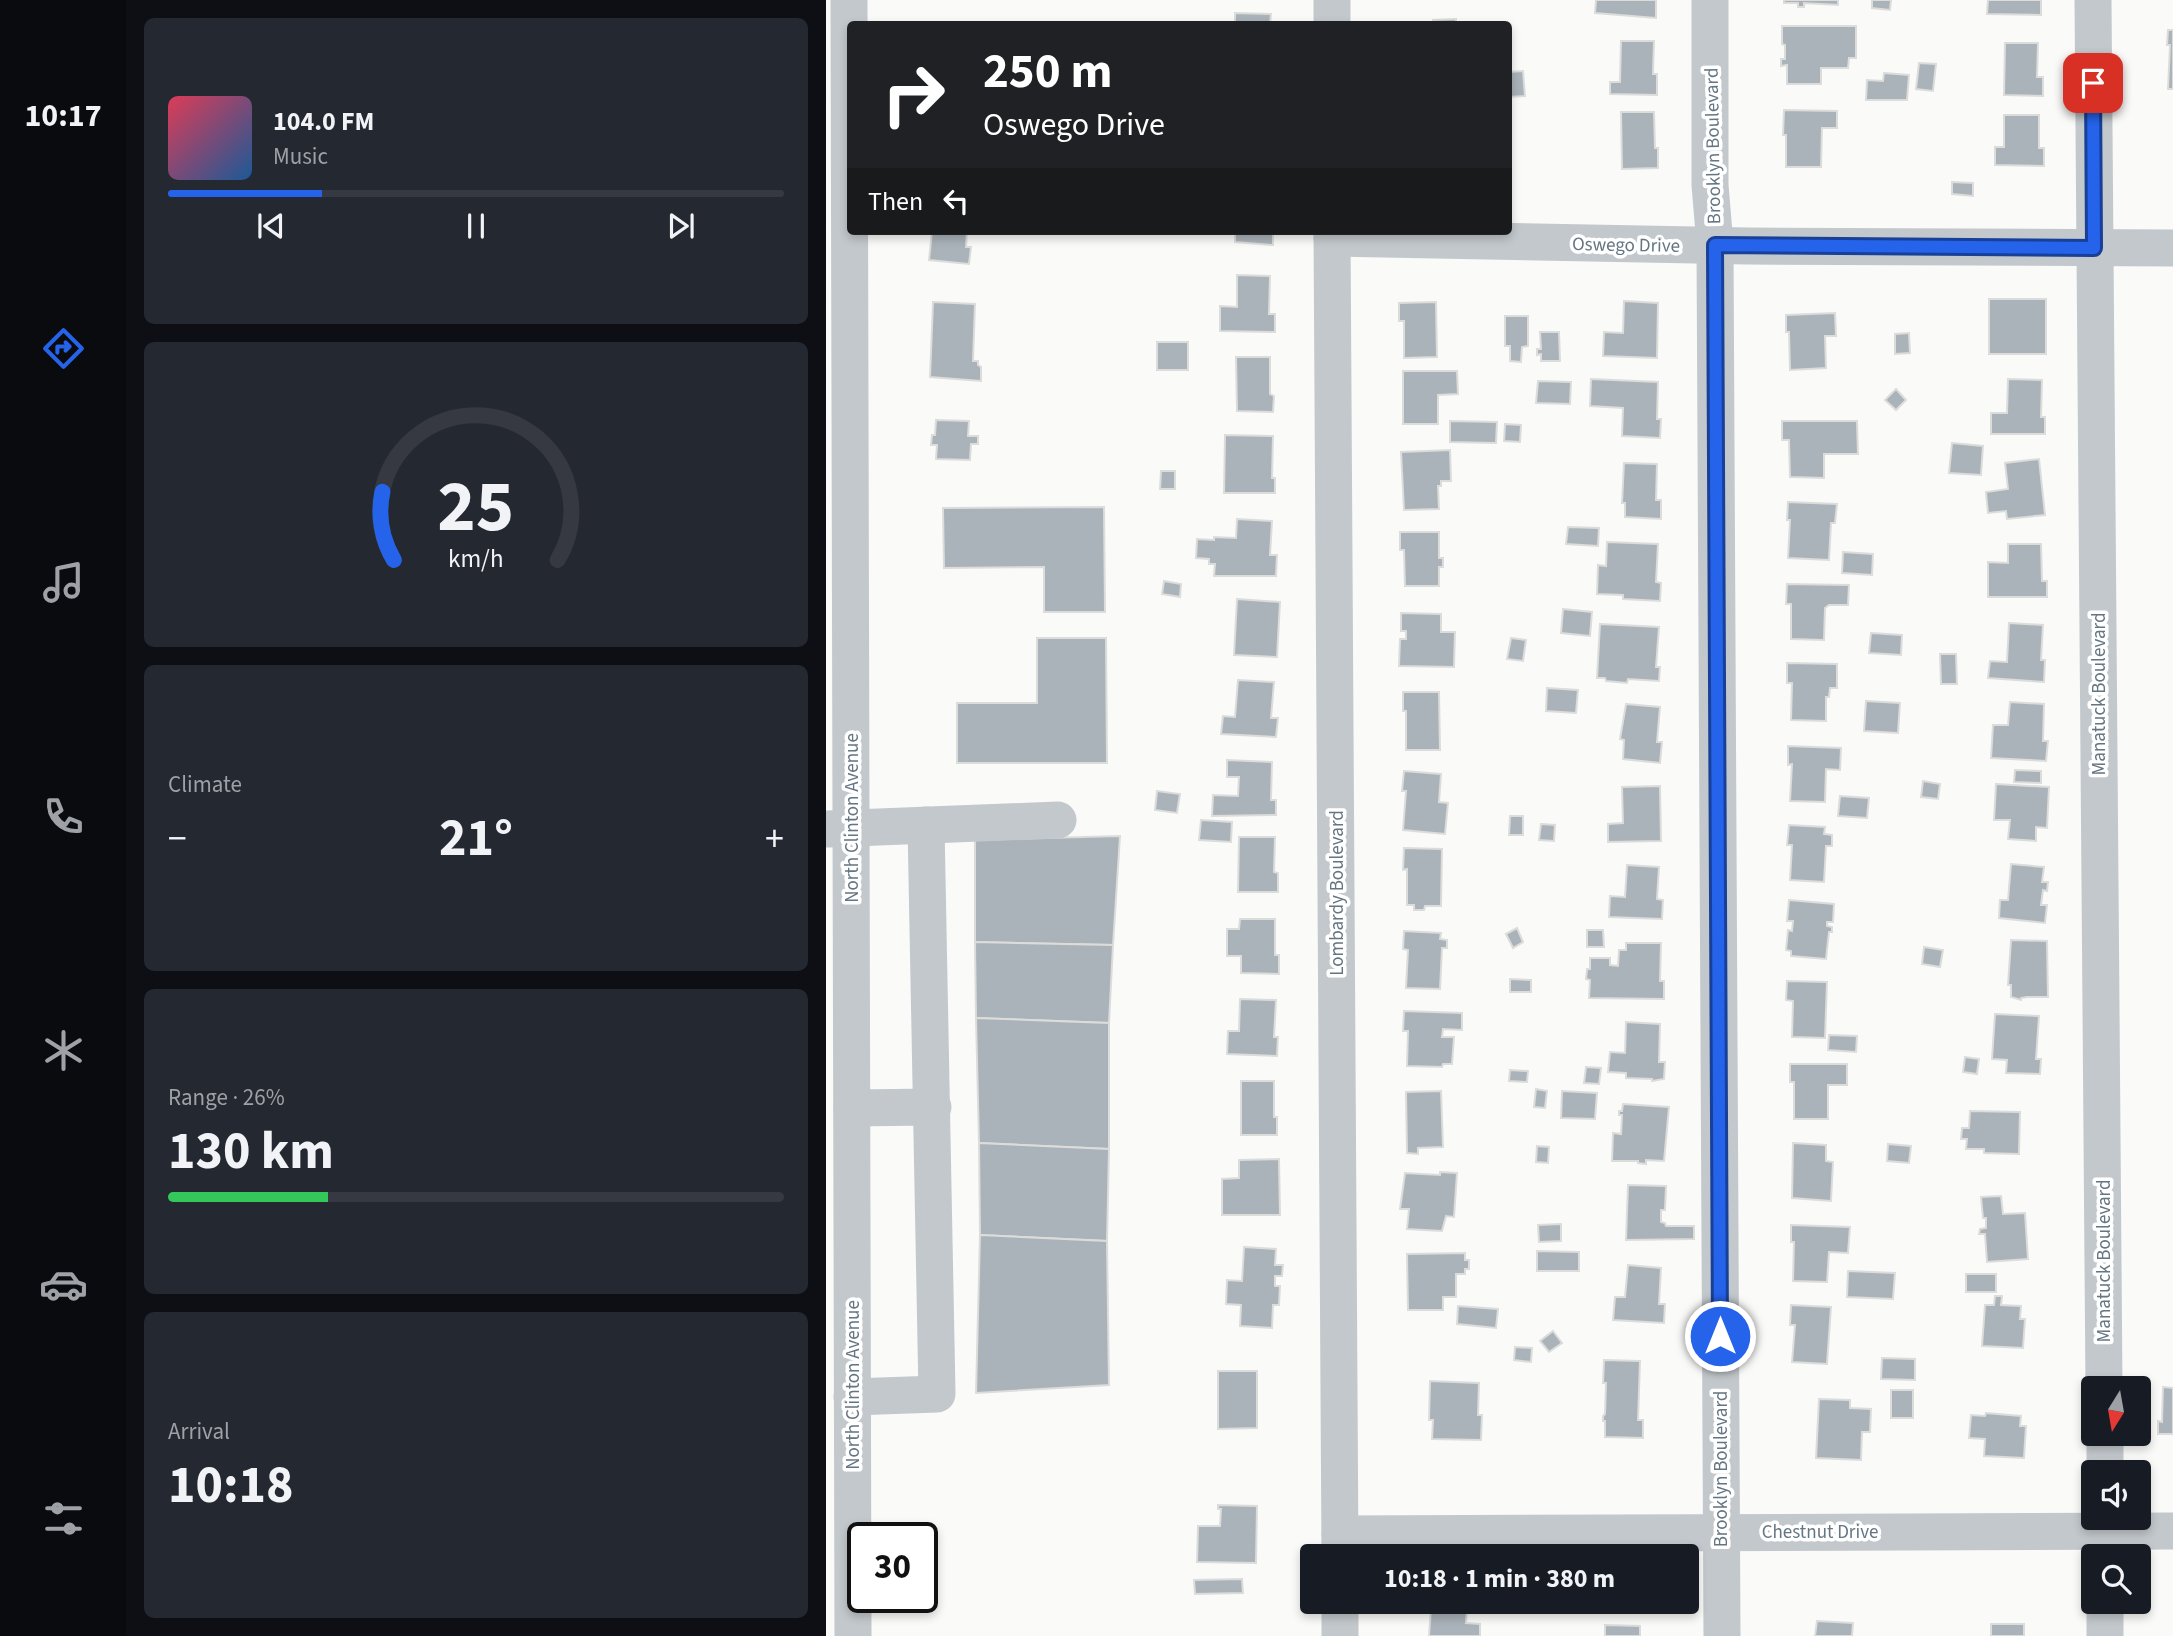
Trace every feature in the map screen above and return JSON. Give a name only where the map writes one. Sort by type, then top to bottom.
[{"type":"street","name":"North Clinton Avenue","points":[[849,0],[849,21]]},
{"type":"street","points":[[1332,0],[1332,21]]},
{"type":"street","name":"Brooklyn Boulevard","points":[[1710,0],[1710,185],[1715,245],[1722,1636]]},
{"type":"street","name":"Manatuck Boulevard","points":[[2093,0],[2104,1376]]},
{"type":"street","name":"North Clinton Avenue","points":[[847,138],[838,829],[852,1108],[852,1397],[839,1593],[853,1636]]},
{"type":"street","name":"Lombardy Boulevard","points":[[1332,235],[1340,1544]]},
{"type":"street","name":"Oswego Drive","points":[[1367,235],[1715,245],[2173,248]]},
{"type":"street","points":[[838,829],[1058,820]]},
{"type":"street","points":[[852,1397],[937,1394],[926,825]]},
{"type":"street","points":[[852,1108],[933,1107]]},
{"type":"street","name":"Chestnut Drive","points":[[1369,1544],[1720,1532],[2105,1535],[2173,1531]]},
{"type":"street","points":[[1340,1614],[1340,1636]]},
{"type":"street","points":[[2105,1614],[2105,1636]]},
{"type":"building","points":[[1596,0],[1656,0],[1656,18],[1595,13]]},
{"type":"building","points":[[1784,0],[1838,0],[1838,5],[1804,3],[1804,7],[1798,7],[1798,3],[1784,3]]},
{"type":"building","points":[[1872,0],[1891,0],[1890,10],[1872,8]]},
{"type":"building","points":[[1988,0],[2041,0],[2041,15],[1987,14]]},
{"type":"building","points":[[1235,13],[1271,14],[1270,21],[1235,21]]},
{"type":"building","points":[[1456,19],[1456,21],[1433,21]]},
{"type":"building","points":[[1782,26],[1856,26],[1856,58],[1849,58],[1848,68],[1821,68],[1821,84],[1787,84],[1787,65],[1781,66],[1781,59],[1785,59]]},
{"type":"building","points":[[2168,30],[2173,30],[2173,89],[2168,89]]},
{"type":"building","points":[[1621,41],[1654,41],[1653,74],[1657,74],[1657,95],[1610,94],[1610,82],[1620,82]]},
{"type":"building","points":[[2005,43],[2038,43],[2037,77],[2043,77],[2043,96],[2004,95]]},
{"type":"building","points":[[1919,63],[1936,64],[1933,91],[1916,89]]},
{"type":"building","points":[[1523,71],[1525,96],[1512,97],[1512,72]]},
{"type":"building","points":[[1884,73],[1909,75],[1907,100],[1866,100],[1867,80],[1883,81]]},
{"type":"building","points":[[1784,110],[1837,111],[1837,128],[1822,128],[1821,167],[1786,167]]},
{"type":"building","points":[[1621,112],[1654,112],[1658,168],[1622,169]]},
{"type":"building","points":[[2004,115],[2039,115],[2039,148],[2044,148],[2044,166],[1995,165],[1995,147],[2004,147]]},
{"type":"building","points":[[1952,182],[1973,183],[1973,196],[1952,194]]},
{"type":"building","points":[[932,235],[967,235],[966,247],[971,247],[969,264],[929,260]]},
{"type":"building","points":[[1235,235],[1273,235],[1273,245],[1235,242]]},
{"type":"building","points":[[1237,275],[1270,276],[1269,314],[1275,314],[1275,332],[1220,331],[1220,306],[1237,307]]},
{"type":"building","points":[[1989,299],[2046,299],[2046,354],[1989,354]]},
{"type":"building","points":[[1624,301],[1658,303],[1657,358],[1603,356],[1604,332],[1623,333]]},
{"type":"building","points":[[933,302],[975,304],[973,361],[978,361],[981,367],[981,381],[930,377]]},
{"type":"building","points":[[1436,302],[1437,357],[1404,358],[1404,321],[1399,321],[1399,303]]},
{"type":"building","points":[[1835,313],[1836,336],[1825,336],[1826,368],[1790,370],[1786,315]]},
{"type":"building","points":[[1505,316],[1528,316],[1528,346],[1522,347],[1521,362],[1510,361],[1510,346],[1505,346]]},
{"type":"building","points":[[1540,332],[1559,332],[1560,361],[1541,361],[1541,354],[1537,355],[1537,349],[1541,349]]},
{"type":"building","points":[[1909,333],[1910,353],[1895,354],[1895,334]]},
{"type":"building","points":[[1157,342],[1188,342],[1188,370],[1157,370]]},
{"type":"building","points":[[1236,357],[1270,357],[1273,412],[1237,411]]},
{"type":"building","points":[[1403,371],[1457,371],[1458,394],[1438,395],[1438,424],[1403,424]]},
{"type":"building","points":[[1591,379],[1658,382],[1657,419],[1661,419],[1660,438],[1622,436],[1623,408],[1590,406]]},
{"type":"building","points":[[2008,379],[2042,380],[2041,417],[2045,417],[2045,434],[1991,434],[1991,413],[2007,413]]},
{"type":"building","points":[[1538,381],[1571,382],[1570,404],[1536,403]]},
{"type":"building","points":[[1896,389],[1906,400],[1896,410],[1885,400]]},
{"type":"building","points":[[936,420],[969,421],[968,436],[978,436],[978,444],[971,444],[970,460],[936,459],[937,445],[931,445]]},
{"type":"building","points":[[1450,421],[1497,422],[1496,443],[1450,442]]},
{"type":"building","points":[[1782,421],[1857,421],[1858,454],[1824,454],[1824,478],[1790,477],[1789,440],[1782,440]]},
{"type":"building","points":[[1505,424],[1521,425],[1520,442],[1504,441]]},
{"type":"building","points":[[1225,435],[1273,436],[1272,478],[1275,478],[1275,493],[1224,493]]},
{"type":"building","points":[[1952,443],[1983,446],[1981,475],[1949,473]]},
{"type":"building","points":[[1450,450],[1451,481],[1441,481],[1441,486],[1438,486],[1439,509],[1404,510],[1401,452]]},
{"type":"building","points":[[2039,459],[2045,515],[2007,519],[2006,511],[1988,513],[1986,492],[2008,489],[2005,463]]},
{"type":"building","points":[[1624,463],[1657,464],[1656,500],[1661,500],[1661,519],[1625,517],[1625,503],[1622,503]]},
{"type":"building","points":[[1161,471],[1175,471],[1175,489],[1160,489]]},
{"type":"building","points":[[1788,502],[1837,504],[1835,523],[1831,523],[1829,560],[1788,558]]},
{"type":"building","points":[[1104,507],[1105,612],[1044,612],[1044,567],[944,568],[943,508]]},
{"type":"building","points":[[1237,519],[1272,521],[1270,555],[1277,555],[1276,576],[1214,576],[1215,564],[1209,564],[1209,559],[1196,558],[1197,539],[1236,538]]},
{"type":"building","points":[[1568,527],[1599,528],[1598,546],[1566,544]]},
{"type":"building","points":[[1400,532],[1439,532],[1439,558],[1443,558],[1443,567],[1439,567],[1439,586],[1405,586],[1404,550],[1400,550]]},
{"type":"building","points":[[1607,542],[1658,544],[1656,582],[1661,583],[1660,601],[1597,594],[1598,565],[1606,566]]},
{"type":"building","points":[[2008,544],[2041,544],[2042,581],[2047,581],[2047,597],[1988,597],[1988,562],[2008,563]]},
{"type":"building","points":[[1843,552],[1873,554],[1872,575],[1842,573]]},
{"type":"building","points":[[1164,581],[1181,584],[1180,597],[1162,594]]},
{"type":"building","points":[[1787,584],[1849,585],[1848,605],[1829,605],[1825,608],[1824,640],[1791,639],[1791,604],[1786,604]]},
{"type":"building","points":[[1237,599],[1280,602],[1277,657],[1234,655]]},
{"type":"building","points":[[1563,609],[1592,612],[1590,636],[1561,633]]},
{"type":"building","points":[[1401,613],[1441,614],[1441,632],[1455,632],[1454,667],[1399,666],[1400,639],[1406,639],[1406,631],[1401,631]]},
{"type":"building","points":[[2009,623],[2043,625],[2041,660],[2045,660],[2044,682],[1988,678],[1990,661],[2007,662]]},
{"type":"building","points":[[1600,624],[1659,627],[1656,667],[1660,667],[1659,681],[1628,679],[1627,683],[1597,678]]},
{"type":"building","points":[[1871,633],[1902,635],[1901,655],[1869,653]]},
{"type":"building","points":[[1037,638],[1106,638],[1107,763],[957,763],[957,703],[1037,703]]},
{"type":"building","points":[[1511,638],[1526,640],[1523,661],[1507,659]]},
{"type":"building","points":[[1940,654],[1956,654],[1957,684],[1941,684]]},
{"type":"building","points":[[1787,663],[1837,664],[1837,688],[1830,688],[1829,697],[1826,697],[1826,721],[1791,720],[1792,683],[1787,683]]},
{"type":"building","points":[[1238,680],[1274,682],[1271,718],[1278,718],[1276,737],[1221,734],[1223,716],[1235,717]]},
{"type":"building","points":[[1547,688],[1578,690],[1576,713],[1546,711]]},
{"type":"building","points":[[1403,692],[1439,692],[1440,750],[1406,750]]},
{"type":"building","points":[[1866,701],[1900,703],[1898,733],[1864,731]]},
{"type":"building","points":[[2010,702],[2044,704],[2043,741],[2048,741],[2046,761],[1991,758],[1993,725],[2008,725]]},
{"type":"building","points":[[1626,704],[1660,707],[1657,742],[1662,742],[1660,763],[1623,759],[1624,740],[1620,739]]},
{"type":"building","points":[[1788,746],[1841,748],[1840,770],[1826,769],[1825,802],[1790,801],[1792,764],[1788,765]]},
{"type":"building","points":[[1227,760],[1272,762],[1271,800],[1276,800],[1276,815],[1212,816],[1213,795],[1238,796],[1239,777],[1227,777]]},
{"type":"building","points":[[2015,770],[2041,771],[2041,783],[2014,782]]},
{"type":"building","points":[[1404,771],[1441,774],[1439,802],[1448,803],[1445,834],[1403,830],[1406,791],[1402,791]]},
{"type":"building","points":[[1923,781],[1940,784],[1938,799],[1921,797]]},
{"type":"building","points":[[1996,784],[2049,787],[2047,828],[2036,827],[2036,841],[2008,839],[2010,820],[1994,820]]},
{"type":"building","points":[[1660,786],[1661,841],[1608,842],[1608,824],[1623,823],[1622,787]]},
{"type":"building","points":[[1157,791],[1180,794],[1177,813],[1155,810]]},
{"type":"building","points":[[1840,796],[1869,798],[1867,818],[1838,816]]},
{"type":"building","points":[[1510,816],[1523,816],[1523,835],[1509,835]]},
{"type":"building","points":[[1201,820],[1232,822],[1231,842],[1199,840]]},
{"type":"building","points":[[1541,824],[1555,825],[1554,841],[1539,840]]},
{"type":"building","points":[[1789,825],[1825,827],[1824,834],[1832,835],[1832,846],[1826,846],[1824,882],[1790,880],[1792,845],[1787,845]]},
{"type":"building","points":[[1120,836],[1113,945],[975,942],[975,840]]},
{"type":"building","points":[[1239,837],[1275,837],[1274,872],[1278,873],[1278,892],[1238,892]]},
{"type":"building","points":[[1404,848],[1442,849],[1441,906],[1425,906],[1424,910],[1414,910],[1414,905],[1407,905],[1407,869],[1403,870]]},
{"type":"building","points":[[2011,864],[2044,867],[2042,882],[2048,882],[2047,891],[2043,890],[2041,905],[2047,905],[2045,923],[1999,918],[2000,900],[2008,900]]},
{"type":"building","points":[[1627,865],[1659,867],[1657,899],[1663,900],[1662,919],[1609,917],[1610,896],[1625,897]]},
{"type":"building","points":[[1789,900],[1834,904],[1833,922],[1827,922],[1827,926],[1832,927],[1832,932],[1829,932],[1826,959],[1791,956],[1791,951],[1786,950],[1788,930],[1792,931],[1793,921],[1787,921]]},
{"type":"building","points":[[1240,919],[1275,919],[1275,955],[1279,955],[1279,974],[1241,973],[1241,956],[1227,956],[1227,929],[1239,929]]},
{"type":"building","points":[[1517,928],[1523,942],[1513,948],[1506,934]]},
{"type":"building","points":[[1587,930],[1603,930],[1604,947],[1587,947]]},
{"type":"building","points":[[1404,931],[1441,933],[1440,939],[1447,940],[1447,948],[1442,948],[1440,989],[1406,988],[1408,950],[1403,949]]},
{"type":"building","points":[[2011,940],[2047,941],[2048,997],[2027,997],[2021,1000],[2011,997],[2011,985],[2008,985]]},
{"type":"building","points":[[975,942],[1113,945],[1109,1023],[976,1018]]},
{"type":"building","points":[[1626,943],[1661,943],[1660,981],[1664,981],[1664,999],[1589,998],[1590,980],[1586,979],[1590,958],[1610,958],[1610,965],[1618,966],[1619,950],[1626,950]]},
{"type":"building","points":[[1924,947],[1943,950],[1940,967],[1922,964]]},
{"type":"building","points":[[1510,979],[1531,980],[1531,992],[1510,992]]},
{"type":"building","points":[[1787,981],[1827,982],[1825,1038],[1792,1037],[1793,1001],[1786,1000]]},
{"type":"building","points":[[1240,999],[1276,1000],[1274,1037],[1278,1037],[1277,1056],[1227,1054],[1228,1031],[1239,1031]]},
{"type":"building","points":[[1404,1011],[1462,1013],[1462,1030],[1443,1029],[1442,1037],[1454,1037],[1452,1064],[1443,1064],[1442,1067],[1407,1066],[1408,1031],[1403,1031]]},
{"type":"building","points":[[1995,1014],[2039,1016],[2036,1059],[2041,1059],[2040,1074],[2006,1073],[2007,1060],[1992,1059]]},
{"type":"building","points":[[976,1018],[1109,1023],[1109,1149],[979,1143]]},
{"type":"building","points":[[1626,1022],[1660,1024],[1659,1062],[1665,1062],[1664,1079],[1652,1081],[1626,1078],[1626,1073],[1608,1072],[1610,1052],[1625,1053]]},
{"type":"building","points":[[1829,1035],[1857,1036],[1856,1052],[1828,1050]]},
{"type":"building","points":[[1965,1057],[1979,1059],[1977,1074],[1963,1072]]},
{"type":"building","points":[[1790,1064],[1847,1064],[1847,1085],[1828,1085],[1828,1119],[1794,1119],[1794,1082],[1790,1082]]},
{"type":"building","points":[[1586,1067],[1601,1068],[1599,1084],[1584,1083]]},
{"type":"building","points":[[1510,1070],[1528,1071],[1527,1082],[1509,1081]]},
{"type":"building","points":[[1241,1081],[1274,1081],[1277,1135],[1241,1135]]},
{"type":"building","points":[[1536,1089],[1547,1091],[1545,1108],[1534,1107]]},
{"type":"building","points":[[1441,1091],[1443,1147],[1418,1148],[1418,1154],[1407,1153],[1406,1092]]},
{"type":"building","points":[[1562,1091],[1597,1093],[1595,1119],[1561,1118]]},
{"type":"building","points":[[1623,1104],[1669,1107],[1664,1161],[1646,1160],[1646,1164],[1638,1161],[1612,1161],[1613,1133],[1621,1134],[1622,1115],[1619,1115],[1619,1111],[1622,1111]]},
{"type":"building","points":[[1970,1111],[2020,1112],[2019,1154],[1984,1153],[1984,1149],[1966,1149],[1967,1139],[1961,1139],[1962,1128],[1969,1128]]},
{"type":"building","points":[[979,1143],[1109,1149],[1107,1241],[980,1235]]},
{"type":"building","points":[[1793,1143],[1826,1145],[1826,1161],[1833,1162],[1831,1201],[1792,1198]]},
{"type":"building","points":[[1888,1144],[1911,1146],[1909,1163],[1887,1161]]},
{"type":"building","points":[[1537,1146],[1549,1147],[1548,1163],[1536,1162]]},
{"type":"building","points":[[1279,1159],[1280,1215],[1222,1215],[1222,1179],[1239,1178],[1239,1160]]},
{"type":"building","points":[[1440,1172],[1457,1173],[1454,1217],[1446,1216],[1442,1231],[1407,1229],[1409,1209],[1400,1209],[1405,1173],[1440,1175]]},
{"type":"building","points":[[1628,1185],[1666,1186],[1665,1210],[1661,1210],[1661,1222],[1666,1226],[1694,1226],[1694,1239],[1626,1240]]},
{"type":"building","points":[[2001,1196],[2003,1214],[2025,1213],[2028,1259],[1987,1262],[1985,1234],[1979,1234],[1980,1229],[1986,1228],[1981,1197]]},
{"type":"building","points":[[1561,1224],[1561,1241],[1539,1242],[1538,1225]]},
{"type":"building","points":[[1791,1225],[1850,1227],[1848,1253],[1829,1252],[1827,1282],[1793,1281],[1794,1242],[1791,1242]]},
{"type":"building","points":[[980,1235],[1107,1241],[1109,1385],[976,1393]]},
{"type":"building","points":[[1244,1247],[1276,1249],[1275,1265],[1283,1265],[1282,1276],[1275,1276],[1275,1286],[1280,1286],[1279,1305],[1273,1305],[1272,1328],[1240,1326],[1241,1305],[1226,1304],[1227,1280],[1242,1281]]},
{"type":"building","points":[[1537,1251],[1579,1252],[1579,1271],[1537,1271]]},
{"type":"building","points":[[1465,1253],[1465,1260],[1469,1260],[1469,1269],[1465,1269],[1465,1274],[1456,1274],[1456,1297],[1443,1297],[1443,1310],[1408,1310],[1407,1254]]},
{"type":"building","points":[[1628,1265],[1661,1268],[1659,1304],[1665,1304],[1664,1323],[1613,1320],[1615,1297],[1625,1297]]},
{"type":"building","points":[[1848,1271],[1895,1273],[1893,1299],[1847,1297]]},
{"type":"building","points":[[1966,1274],[1996,1274],[1996,1292],[1966,1292]]},
{"type":"building","points":[[1995,1296],[2002,1296],[2001,1305],[2021,1306],[2020,1319],[2025,1319],[2023,1348],[1982,1346],[1985,1305],[1994,1305]]},
{"type":"building","points":[[1791,1305],[1831,1307],[1827,1364],[1792,1362],[1795,1325],[1790,1325]]},
{"type":"building","points":[[1458,1306],[1498,1309],[1496,1328],[1457,1324]]},
{"type":"building","points":[[1553,1331],[1562,1343],[1549,1352],[1540,1341]]},
{"type":"building","points":[[1515,1347],[1532,1348],[1531,1362],[1514,1360]]},
{"type":"building","points":[[1882,1358],[1915,1359],[1915,1380],[1881,1379]]},
{"type":"building","points":[[1604,1360],[1640,1361],[1638,1420],[1643,1420],[1643,1438],[1605,1437]]},
{"type":"building","points":[[1218,1371],[1257,1371],[1257,1428],[1218,1429]]},
{"type":"building","points":[[1430,1381],[1479,1383],[1478,1415],[1482,1415],[1481,1440],[1432,1439],[1433,1420],[1429,1420]]},
{"type":"building","points":[[2163,1387],[2173,1388],[2173,1434],[2158,1434],[2158,1421],[2162,1422]]},
{"type":"building","points":[[1891,1390],[1913,1390],[1913,1418],[1891,1418]]},
{"type":"building","points":[[1819,1399],[1850,1400],[1850,1408],[1871,1409],[1870,1432],[1862,1432],[1861,1460],[1816,1458]]},
{"type":"building","points":[[1986,1413],[2021,1416],[2020,1426],[2026,1426],[2024,1458],[1984,1456],[1985,1439],[1969,1438],[1971,1415],[1985,1416]]},
{"type":"building","points":[[1218,1505],[1257,1506],[1256,1563],[1197,1562],[1198,1526],[1220,1526],[1221,1509],[1218,1509]]},
{"type":"building","points":[[1242,1579],[1243,1593],[1195,1594],[1194,1580]]},
{"type":"building","points":[[1431,1614],[1467,1614],[1466,1623],[1480,1624],[1480,1636],[1429,1636]]},
{"type":"building","points":[[1817,1621],[1853,1623],[1852,1636],[1815,1636]]},
{"type":"building","points":[[1991,1624],[2024,1624],[2024,1636],[1991,1636]]},
{"type":"building","points":[[1605,1625],[1640,1626],[1640,1636],[1605,1636]]},
{"type":"route","points":[[1720,1336],[1715,245],[2094,248],[2093,83]]}]
